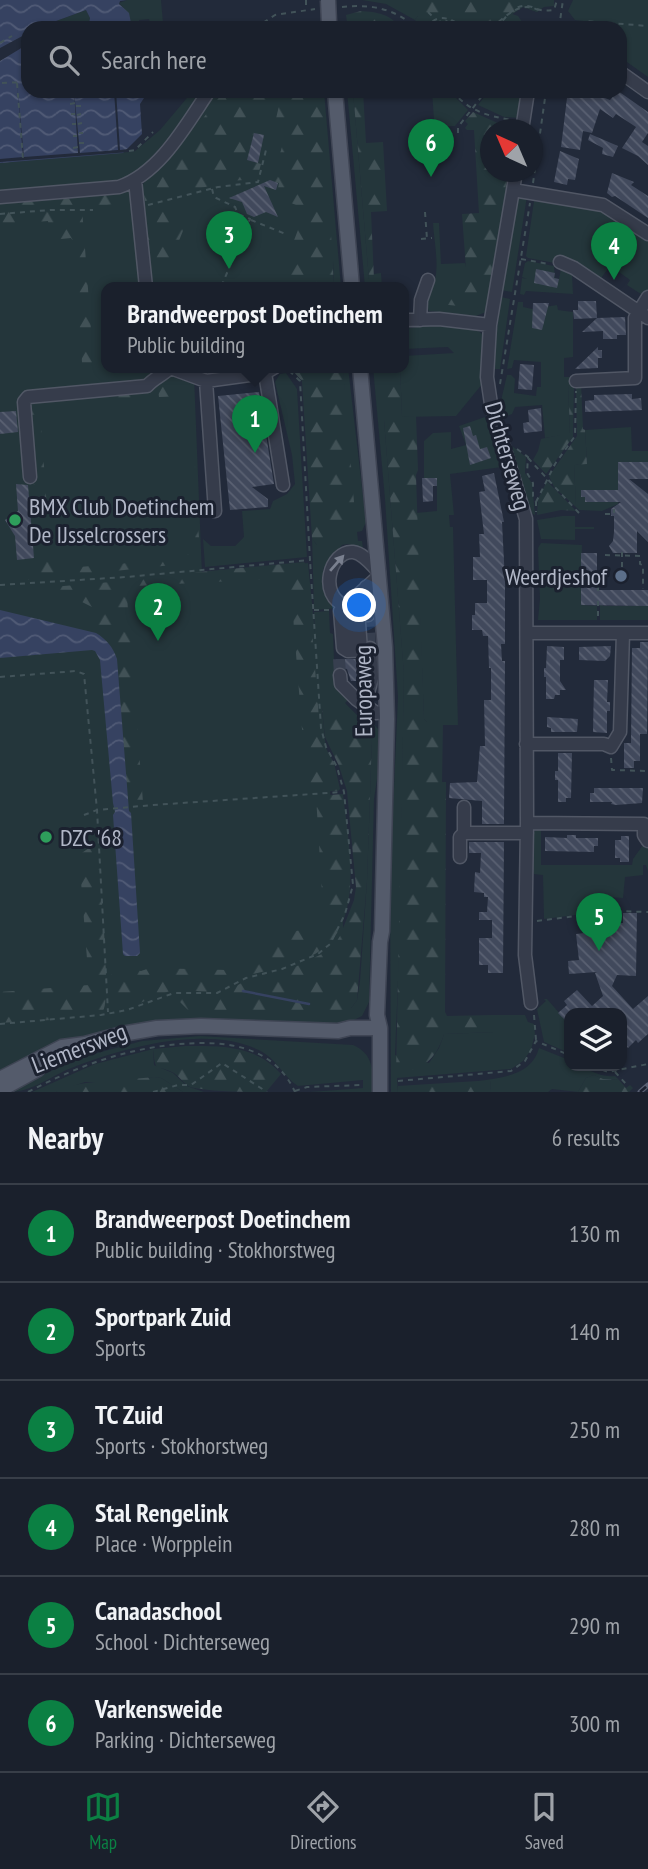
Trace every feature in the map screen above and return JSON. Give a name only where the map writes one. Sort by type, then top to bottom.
[{"type":"main road","points":[[328,0],[329,21]]},
{"type":"main road","points":[[336,98],[352,282]]},
{"type":"main road","name":"Europaweg","points":[[361,373],[379,574],[387,712],[382,931],[377,1015],[380,1034],[380,1092]]},
{"type":"main road","name":"Europaweg","points":[[380,1034],[385,1015],[386,942],[382,931]]},
{"type":"main road","points":[[344,1029],[367,1015],[378,996]]},
{"type":"main road","name":"Liemersweg","points":[[0,1079],[62,1047],[157,1028],[344,1029],[346,1036],[380,1034]]},
{"type":"main road","name":"Liemersweg","points":[[0,1090],[85,1044]]},
{"type":"street","points":[[627,77],[648,92]]},
{"type":"street","points":[[0,197],[119,187],[135,180],[167,150],[204,98]]},
{"type":"street","points":[[524,119],[527,98]]},
{"type":"street","points":[[135,180],[146,282]]},
{"type":"street","name":"Dichterseweg","points":[[514,182],[490,324],[487,367],[489,391],[526,519],[525,923],[526,973],[531,1003]]},
{"type":"street","points":[[513,190],[603,205],[648,234]]},
{"type":"street","points":[[560,262],[574,268],[643,315]]},
{"type":"street","points":[[420,320],[421,300],[428,280]]},
{"type":"street","points":[[643,315],[648,297]]},
{"type":"street","points":[[576,381],[635,378],[635,318],[643,315]]},
{"type":"street","points":[[409,320],[490,324]]},
{"type":"street","points":[[30,477],[24,402],[28,397],[147,386],[162,373]]},
{"type":"street","points":[[183,373],[206,381],[253,373]]},
{"type":"street","points":[[270,373],[283,485]]},
{"type":"street","points":[[206,381],[215,511]]},
{"type":"street","points":[[354,552],[365,558],[379,574],[352,601],[341,605],[331,592],[329,575],[332,566],[345,553],[354,552]]},
{"type":"street","points":[[352,601],[368,615]]},
{"type":"street","points":[[352,601],[359,648],[372,678],[365,704]]},
{"type":"street","points":[[352,601],[359,648]]},
{"type":"street","points":[[527,633],[648,633]]},
{"type":"street","points":[[526,744],[604,744],[611,747],[620,732],[623,633]]},
{"type":"street","points":[[340,659],[339,649],[359,648]]},
{"type":"street","points":[[341,675],[343,687],[356,699],[376,713],[387,712]]},
{"type":"street","points":[[464,807],[464,834]]},
{"type":"street","points":[[648,811],[644,817],[644,835],[648,841]]},
{"type":"street","points":[[460,858],[460,837],[464,834],[527,828],[644,824]]},
{"type":"path","points":[[265,21],[275,15],[308,10],[306,0]]},
{"type":"path","points":[[502,21],[519,6],[554,10],[556,0]]},
{"type":"path","points":[[560,21],[563,0]]},
{"type":"path","points":[[498,21],[516,4],[527,3],[539,10]]},
{"type":"path","points":[[352,6],[379,7],[407,21]]},
{"type":"path","points":[[428,12],[434,19],[447,17],[454,21]]},
{"type":"path","points":[[627,24],[648,26]]},
{"type":"path","points":[[0,43],[12,36]]},
{"type":"path","points":[[2,83],[21,82]]},
{"type":"path","points":[[18,83],[23,159]]},
{"type":"path","points":[[13,96],[21,94]]},
{"type":"path","points":[[460,98],[472,109],[497,119]]},
{"type":"path","points":[[458,133],[458,127],[481,98]]},
{"type":"path","name":"Dichterseweg","points":[[499,387],[545,98]]},
{"type":"path","points":[[70,104],[81,106]]},
{"type":"path","points":[[14,109],[25,105]]},
{"type":"path","points":[[71,114],[81,114]]},
{"type":"path","points":[[21,117],[26,116]]},
{"type":"path","points":[[15,122],[20,122]]},
{"type":"path","points":[[72,124],[82,123]]},
{"type":"path","points":[[129,151],[135,150],[153,132]]},
{"type":"path","points":[[72,136],[83,133]]},
{"type":"path","points":[[16,135],[21,135]]},
{"type":"path","points":[[22,140],[27,140]]},
{"type":"path","points":[[79,143],[84,143]]},
{"type":"path","points":[[17,146],[22,146]]},
{"type":"path","points":[[139,206],[258,181],[266,150]]},
{"type":"path","points":[[212,189],[214,197],[235,207],[238,214],[288,235]]},
{"type":"path","points":[[0,214],[93,210]]},
{"type":"path","points":[[425,212],[426,239]]},
{"type":"path","points":[[223,282],[250,219]]},
{"type":"path","points":[[421,239],[432,239]]},
{"type":"path","points":[[520,258],[555,265],[560,262]]},
{"type":"path","points":[[0,1024],[72,1020],[127,1010],[174,993],[217,993],[247,978],[282,969],[318,954],[330,944],[345,914],[353,885],[344,792],[321,728],[300,381],[291,373]]},
{"type":"path","points":[[536,517],[536,502],[547,477],[575,436],[576,381]]},
{"type":"path","points":[[511,444],[528,457],[555,490],[579,513]]},
{"type":"path","points":[[528,457],[527,473],[533,483],[536,502]]},
{"type":"path","points":[[605,514],[614,514],[614,509]]},
{"type":"path","points":[[622,577],[623,554]]},
{"type":"path","points":[[605,555],[640,556],[640,564],[643,565],[643,589]]},
{"type":"path","points":[[0,585],[126,577],[310,560]]},
{"type":"path","points":[[643,565],[648,565]]},
{"type":"path","points":[[598,591],[598,585],[603,585],[605,576]]},
{"type":"path","points":[[313,610],[352,601]]},
{"type":"path","points":[[598,601],[598,633]]},
{"type":"path","points":[[0,677],[76,671],[84,674],[97,810],[108,1013]]},
{"type":"path","points":[[611,747],[612,770],[648,771]]},
{"type":"path","points":[[84,815],[97,810],[344,792]]},
{"type":"path","points":[[525,923],[615,911],[648,912]]},
{"type":"path","points":[[398,1081],[511,1071],[525,1061],[536,1041],[536,1024],[531,1003]]},
{"type":"path","points":[[536,1041],[564,1053]]},
{"type":"path","name":"Liemersweg","points":[[28,1092],[84,1065],[126,1052],[174,1043],[220,1043],[247,1048],[263,1055],[281,1070],[295,1092]]},
{"type":"path","points":[[153,1092],[178,1085],[191,1085],[222,1063],[267,1092]]},
{"type":"path","points":[[606,1071],[614,1072],[648,1064]]},
{"type":"path","points":[[614,1072],[628,1086]]},
{"type":"path","points":[[295,1092],[307,1087],[362,1085]]},
{"type":"green space","points":[[127,0],[161,0],[163,21],[130,21],[128,13],[119,3]]},
{"type":"green space","points":[[362,0],[418,0],[418,3],[498,12],[537,0],[554,0],[554,6],[544,7],[537,12],[523,7],[511,15],[471,21],[423,21],[418,6],[415,20],[386,4]]},
{"type":"green space","points":[[418,0],[537,0],[541,9],[537,12],[523,7],[512,14],[521,21],[416,21]]},
{"type":"green space","points":[[573,0],[648,0],[648,77],[627,62],[627,21],[575,20],[568,11]]},
{"type":"green space","points":[[86,10],[90,18],[89,21],[56,21]]},
{"type":"green space","points":[[361,11],[378,13],[393,21],[347,21],[346,15]]},
{"type":"green space","points":[[187,98],[196,98],[156,153],[124,181],[0,192],[0,163],[135,151],[160,130]]},
{"type":"green space","points":[[209,98],[325,98],[341,282],[334,282],[333,261],[332,282],[101,282],[101,373],[217,373],[194,376],[202,574],[308,563],[315,633],[314,612],[329,611],[330,633],[333,634],[335,685],[350,698],[345,703],[360,718],[365,714],[378,729],[380,760],[374,799],[369,1002],[362,1016],[346,1024],[198,1019],[148,1023],[0,1075],[0,208],[116,198],[143,184]],"holes":[[[322,708],[372,738],[360,981],[357,1000],[351,1008]]]},
{"type":"green space","points":[[219,98],[275,98],[270,122],[259,109],[249,114],[245,122],[254,133],[247,160],[261,164],[257,179],[231,181],[145,201],[143,188],[162,172]]},
{"type":"green space","points":[[281,98],[323,98],[334,282],[285,282],[300,246],[293,243],[306,209],[291,203],[294,195],[278,188],[279,183],[272,181],[286,133],[275,123]]},
{"type":"green space","points":[[348,98],[354,98],[369,279],[374,279],[374,274],[381,273],[382,282],[365,282]]},
{"type":"green space","points":[[354,98],[363,98],[366,143],[383,142],[387,211],[371,212],[374,279],[369,279]]},
{"type":"green space","points":[[432,98],[456,98],[468,110],[455,126],[428,125],[427,121],[434,120]]},
{"type":"green space","points":[[484,98],[523,98],[519,118],[504,117],[478,105]]},
{"type":"green space","points":[[473,112],[489,119],[480,119],[480,182],[506,182],[487,301],[477,308],[440,304],[441,285],[459,285],[459,269],[466,269],[462,214],[479,213],[474,130],[465,128],[468,124],[465,121]]},
{"type":"green space","points":[[506,182],[509,182],[486,312],[476,316],[429,311],[427,300],[434,284],[437,266],[433,223],[439,223],[441,264],[465,263],[477,308]]},
{"type":"green space","points":[[129,189],[132,199],[123,203],[82,208],[95,383],[103,383],[100,387],[84,389],[73,241],[71,238],[51,240],[48,221],[0,225],[0,204],[87,197]]},
{"type":"green space","points":[[527,196],[512,292],[501,290],[517,198]]},
{"type":"green space","points":[[539,198],[600,208],[648,238],[648,290],[644,296],[627,285],[630,280],[608,264],[599,281],[555,263],[528,258],[526,256],[534,201],[538,202]]},
{"type":"green space","points":[[194,204],[162,282],[150,282],[146,209],[149,208],[151,214]]},
{"type":"green space","points":[[528,261],[554,266],[555,278],[559,279],[561,269],[572,274],[573,294],[526,291],[524,295],[520,294],[522,278],[527,279],[522,277],[525,263]]},
{"type":"green space","points":[[501,297],[510,299],[500,369],[492,369]]},
{"type":"green space","points":[[518,302],[523,302],[523,307],[532,309],[557,305],[558,310],[573,312],[573,357],[564,358],[564,377],[573,377],[573,384],[568,384],[570,434],[545,438],[542,405],[515,407],[512,414],[504,417],[500,405],[507,375],[515,379],[514,393],[536,396],[537,387],[541,387],[541,362],[514,360],[512,368],[507,369]]},
{"type":"green space","points":[[437,324],[469,327],[484,336],[483,383],[456,416],[402,417],[400,373],[409,373],[409,356],[454,353],[448,347],[409,349],[409,328]]},
{"type":"green space","points":[[286,373],[297,389],[307,557],[205,567],[203,539],[211,546],[235,546],[244,537],[242,511],[270,509],[273,501],[287,494],[295,484],[292,455],[275,382],[280,374]]},
{"type":"green space","points":[[295,373],[343,373],[354,502],[328,545],[322,547],[312,538],[302,381]]},
{"type":"green space","points":[[343,373],[349,373],[366,522],[362,531],[357,532],[363,549],[348,544],[342,545],[323,569],[327,597],[337,608],[316,610],[312,538],[317,545],[345,401]]},
{"type":"green space","points":[[374,373],[384,373],[384,419],[404,673],[395,1055],[429,1063],[444,1034],[493,1032],[493,1015],[525,1015],[528,1022],[534,1024],[535,1034],[531,1050],[523,1061],[511,1069],[397,1078],[398,1092],[391,1092],[390,879],[398,697]]},
{"type":"green space","points":[[384,373],[400,373],[402,417],[416,416],[424,719],[427,722],[443,722],[442,782],[446,782],[445,1012],[447,1016],[493,1015],[494,1032],[444,1034],[427,1062],[396,1075],[404,674],[384,419]]},
{"type":"green space","points":[[168,379],[187,381],[193,387],[196,501],[201,562],[28,580],[40,534],[49,534],[54,569],[179,559],[189,554],[195,541],[188,396],[159,397],[157,382]]},
{"type":"green space","points":[[568,384],[574,384],[573,437],[546,474],[533,460],[541,439],[570,433]]},
{"type":"green space","points":[[576,384],[581,384],[587,464],[574,465],[576,507],[554,487],[549,476],[577,436]]},
{"type":"green space","points":[[143,391],[142,398],[40,408],[48,524],[37,526],[28,406],[31,400]]},
{"type":"green space","points":[[485,417],[502,467],[450,474],[454,515],[449,515],[450,527],[453,527],[458,725],[443,725],[442,722],[427,722],[424,719],[416,513],[437,511],[437,486],[424,478],[424,441],[433,433],[451,432],[451,449],[466,445],[459,426]]},
{"type":"green space","points":[[631,427],[632,451],[648,451],[648,462],[618,462],[618,490],[581,490],[581,497],[585,497],[585,502],[618,504],[602,511],[579,510],[576,507],[574,465],[587,463],[585,430]]},
{"type":"green space","points":[[510,447],[526,457],[525,473],[532,483],[535,515],[529,512]]},
{"type":"green space","points":[[547,481],[576,511],[561,510],[537,515],[538,499]]},
{"type":"green space","points":[[575,516],[575,527],[594,529],[575,529],[575,540],[541,539],[537,520]]},
{"type":"green space","points":[[541,543],[582,545],[581,605],[597,606],[597,620],[538,620],[538,548]]},
{"type":"green space","points":[[304,562],[307,566],[319,719],[323,743],[334,763],[340,789],[338,791],[307,792],[290,578],[135,586],[137,578]]},
{"type":"green space","points":[[123,581],[126,584],[145,804],[128,806],[117,659],[104,638],[96,633],[96,611],[52,587]]},
{"type":"green space","points":[[600,601],[603,606],[648,606],[648,620],[600,620]]},
{"type":"green space","points":[[336,703],[372,738],[367,880],[357,1000],[342,1016],[194,1016],[173,995],[221,994],[251,978],[295,967],[322,954],[335,944],[340,936],[354,900],[356,887],[347,791],[325,737],[322,707]]},
{"type":"green space","points":[[343,794],[350,881],[342,924],[331,941],[307,958],[248,976],[219,990],[171,991],[132,1006],[112,1006],[111,964],[141,971],[150,968],[227,970],[230,960],[269,958],[268,936],[324,926],[316,796]]},
{"type":"green space","points":[[541,828],[541,865],[632,865],[643,845],[648,847],[648,871],[646,865],[643,865],[643,875],[625,877],[623,898],[607,897],[607,911],[544,919],[543,875],[534,874],[533,870],[533,832]]},
{"type":"green space","points":[[93,845],[97,847],[104,935],[106,987],[102,1012],[69,1018],[0,1023],[0,992],[89,985],[79,855]]},
{"type":"green space","points":[[544,999],[564,1018],[564,1051],[544,1042],[537,1009],[546,1001]]},
{"type":"green space","points":[[200,1036],[353,1045],[369,1059],[374,1092],[310,1092],[363,1088],[363,1080],[298,1086],[264,1053],[243,1044],[195,1039],[169,1041],[118,1052],[74,1067],[26,1089],[9,1092],[75,1059],[142,1041]]},
{"type":"green space","points":[[225,1047],[249,1052],[261,1057],[281,1074],[266,1092],[217,1091],[190,1087],[174,1073],[156,1066],[153,1049]]},
{"type":"green space","points":[[539,1048],[564,1058],[564,1071],[590,1071],[615,1076],[619,1080],[603,1079],[594,1075],[586,1078],[578,1092],[552,1089],[548,1092],[491,1092],[490,1081],[478,1081],[515,1074],[523,1070]]},
{"type":"green space","points":[[153,1049],[154,1065],[173,1073],[187,1086],[204,1092],[183,1092],[161,1078],[154,1077],[85,1082],[56,1092],[32,1092],[95,1064]]},
{"type":"green space","points":[[594,1075],[603,1079],[619,1080],[626,1088],[630,1085],[633,1088],[629,1092],[578,1092],[586,1078]]},
{"type":"green space","points":[[161,1078],[183,1092],[56,1092],[88,1083]]},
{"type":"green space","points":[[490,1081],[491,1092],[398,1092],[398,1086]]},
{"type":"water","points":[[0,0],[127,0],[120,1],[119,4],[129,13],[131,21],[89,21],[86,10],[56,21],[21,21],[21,37],[0,48]]},
{"type":"water","points":[[21,48],[21,98],[144,98],[140,104],[142,134],[123,153],[0,163],[0,61]]},
{"type":"water","points":[[0,610],[96,633],[109,644],[117,659],[131,813],[140,953],[137,956],[123,954],[113,815],[115,812],[100,660],[92,650],[0,658]]},
{"type":"pier","points":[[17,82],[24,157],[78,153],[74,98],[80,153],[118,150],[116,98],[120,150],[129,149],[129,152],[0,162],[0,159],[23,157]]},
{"type":"building","points":[[627,97],[648,112],[648,133],[642,142],[648,146],[648,165],[622,148],[636,127],[616,114],[613,118],[600,109],[592,133],[583,131],[580,150],[561,147],[567,98],[610,100]]},
{"type":"building","points":[[254,133],[264,135],[258,163],[247,160]]},
{"type":"building","points":[[590,134],[618,146],[613,157],[602,154],[603,148],[588,140]]},
{"type":"building","points":[[560,151],[579,159],[575,180],[568,179],[567,185],[554,182]]},
{"type":"building","points":[[612,173],[634,182],[631,185],[648,196],[648,218],[607,193]]},
{"type":"building","points":[[270,180],[278,183],[276,190],[264,186],[278,217],[266,212],[254,217],[247,214],[242,202],[229,198]]},
{"type":"building","points":[[536,269],[555,273],[554,278],[559,279],[557,288],[534,283]]},
{"type":"building","points":[[578,301],[596,301],[597,318],[574,319],[573,310],[578,310]]},
{"type":"building","points":[[533,303],[549,303],[542,330],[532,328]]},
{"type":"building","points":[[625,317],[626,335],[617,335],[617,339],[603,339],[603,331],[582,332],[597,318]]},
{"type":"building","points":[[598,347],[598,350],[602,350],[602,358],[598,358],[598,368],[575,369]]},
{"type":"building","points":[[520,364],[534,365],[532,390],[518,389]]},
{"type":"building","points":[[259,392],[274,484],[252,487],[268,499],[268,507],[230,510],[218,396]]},
{"type":"building","points":[[632,394],[632,399],[641,398],[642,410],[585,412],[585,401],[594,400],[594,395]]},
{"type":"building","points":[[541,408],[542,431],[524,433],[523,423],[529,422],[528,410]]},
{"type":"building","points":[[16,411],[18,432],[0,434],[0,412]]},
{"type":"building","points":[[470,426],[480,449],[487,447],[491,458],[470,465],[463,428]]},
{"type":"building","points":[[618,462],[648,462],[648,479],[629,479],[648,494],[648,542],[637,531],[637,553],[613,553],[609,546],[614,532],[611,509],[621,502],[585,502],[585,497],[581,497],[581,490],[618,490]]},
{"type":"building","points":[[494,473],[504,522],[505,644],[501,644],[502,661],[505,661],[504,824],[482,824],[482,801],[449,798],[450,783],[477,782],[480,746],[485,746],[484,700],[491,700],[488,636],[483,636],[482,630],[472,630],[472,615],[475,615],[475,603],[487,603],[487,580],[473,580],[473,557],[480,557],[479,534],[484,534],[479,492],[485,491],[482,476]]},
{"type":"building","points":[[422,478],[437,478],[437,486],[433,486],[433,501],[423,502]]},
{"type":"building","points":[[16,484],[28,485],[34,558],[17,560],[15,536],[5,520],[18,511]]},
{"type":"building","points":[[581,553],[597,553],[597,590],[648,590],[648,606],[581,605]]},
{"type":"building","points":[[640,642],[648,642],[647,734],[640,734],[640,761],[634,761],[634,768],[624,768],[624,743],[631,743],[632,648],[640,648]]},
{"type":"building","points":[[547,646],[564,647],[564,660],[560,660],[560,681],[566,690],[560,690],[560,695],[555,695],[554,699],[546,699],[544,668]]},
{"type":"building","points":[[611,646],[610,656],[605,661],[579,660],[579,647]]},
{"type":"building","points":[[336,659],[362,659],[363,676],[351,681],[347,669],[337,667]]},
{"type":"building","points":[[594,680],[608,680],[607,702],[610,702],[610,711],[607,711],[607,733],[593,732]]},
{"type":"building","points":[[547,717],[578,719],[577,732],[551,732],[551,728],[547,727]]},
{"type":"building","points":[[558,753],[572,753],[571,798],[566,798],[566,802],[558,802],[558,780],[555,780],[555,771],[558,771]]},
{"type":"building","points":[[594,788],[643,788],[642,803],[616,805],[611,804],[612,802],[590,802],[590,793],[594,793]]},
{"type":"building","points":[[567,835],[576,835],[576,838],[598,838],[598,846],[594,846],[594,852],[545,851],[545,837],[567,838]]},
{"type":"building","points":[[621,836],[629,836],[629,862],[620,862],[620,858],[615,858],[615,840],[621,840]]},
{"type":"building","points":[[469,842],[504,842],[503,973],[488,973],[488,965],[479,965],[479,938],[492,938],[492,920],[479,920],[479,912],[487,912],[488,897],[484,897],[484,893],[474,892],[475,872],[480,873],[481,853],[469,853]]},
{"type":"building","points":[[623,913],[637,913],[636,976],[617,975],[612,986],[633,1009],[648,996],[648,1034],[628,1048],[627,1008],[564,1008],[564,1019],[558,1013],[567,1005],[564,1001],[577,990],[592,1006],[603,996],[595,973],[597,972],[569,974],[568,961],[579,960],[576,934],[608,930],[608,923],[623,923]]},
{"type":"waterway","points":[[243,991],[309,1004]]},
{"type":"tunnel","points":[[368,615],[370,648]]},
{"type":"tunnel","points":[[339,659],[340,675]]},
{"type":"railway","points":[[640,1092],[648,1085]]},
{"type":"place","name":"Varkensweide","points":[[431,177]]},
{"type":"place","name":"TC Zuid","points":[[229,269]]},
{"type":"place","name":"Stal Rengelink","points":[[614,280]]},
{"type":"place","name":"Brandweerpost Doetinchem","points":[[255,453]]},
{"type":"place","name":"BMX Club Doetinchem De IJsselcrossers","points":[[15,520]]},
{"type":"place","name":"Weerdjeshof","points":[[621,576]]},
{"type":"place","name":"Sportpark Zuid","points":[[158,641]]},
{"type":"place","name":"DZC '68","points":[[46,837]]},
{"type":"place","name":"Canadaschool","points":[[599,951]]}]
